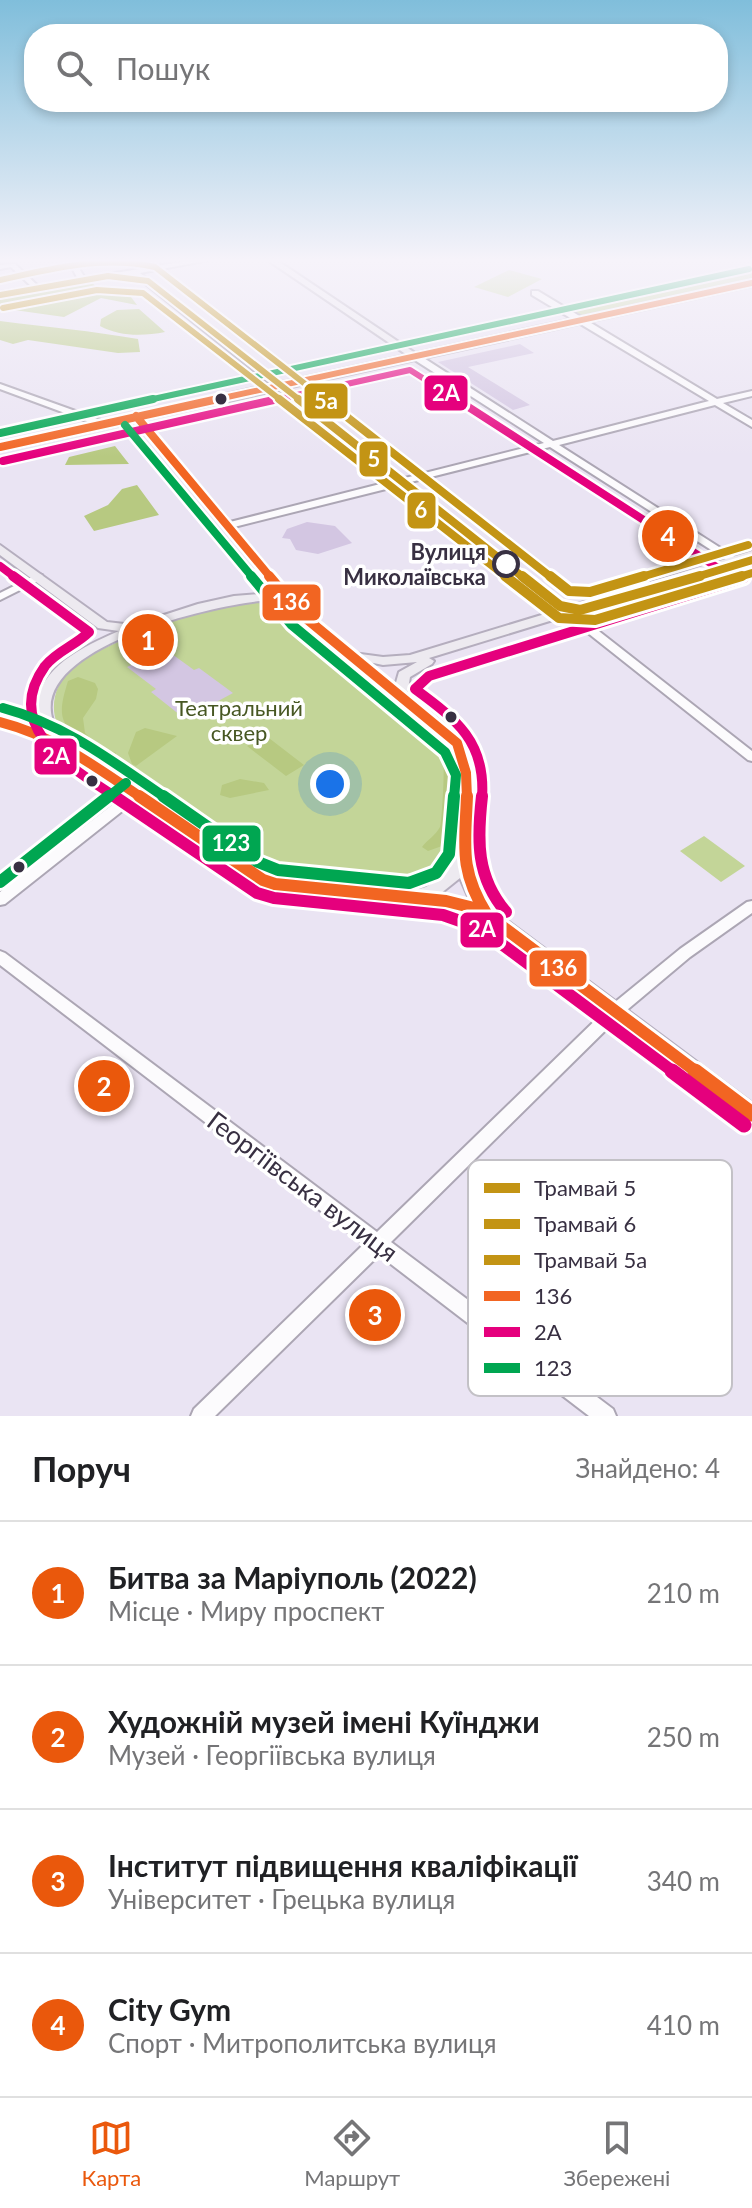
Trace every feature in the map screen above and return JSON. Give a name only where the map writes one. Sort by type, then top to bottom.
[{"type":"highway","points":[[0,447],[555,325]]},
{"type":"main road","points":[[368,325],[413,355]]},
{"type":"main road","points":[[0,549],[103,625],[123,629],[140,627]]},
{"type":"main road","points":[[345,650],[374,660],[404,660],[744,565],[752,555]]},
{"type":"main road","points":[[410,897],[431,892],[445,884],[456,873],[463,857],[470,773],[468,762],[449,734],[302,615],[273,598],[251,595],[140,627],[62,667],[43,708],[45,724],[64,745],[263,880],[275,884],[458,904],[487,915],[752,1114]]},
{"type":"main road","points":[[400,695],[404,675],[423,663],[569,613]]},
{"type":"main road","points":[[95,648],[102,638],[103,625]]},
{"type":"main road","points":[[463,857],[471,886],[487,915]]},
{"type":"street","points":[[205,325],[752,757]]},
{"type":"street","points":[[587,325],[752,424]]},
{"type":"street","points":[[413,355],[744,565]]},
{"type":"street","points":[[0,386],[103,424]]},
{"type":"street","points":[[227,526],[752,393]]},
{"type":"street","points":[[136,416],[302,615]]},
{"type":"street","points":[[0,597],[38,577]]},
{"type":"street","points":[[0,722],[32,730],[64,745]]},
{"type":"street","points":[[0,900],[135,794]]},
{"type":"street","points":[[201,1416],[615,1011],[685,953],[752,906]]},
{"type":"street","name":"Георгіївська вулиця","points":[[0,957],[468,1311]]},
{"type":"street","name":"Георгіївська вулиця","points":[[580,1396],[606,1416]]},
{"type":"green space","points":[[0,325],[35,325],[138,339],[140,352],[118,353],[28,340],[13,344],[0,340]]},
{"type":"green space","points":[[157,325],[165,332],[132,335],[100,326]]},
{"type":"green space","points":[[115,446],[129,464],[65,465],[69,457]]},
{"type":"green space","points":[[137,485],[159,515],[94,531],[84,516],[108,505],[122,489]]},
{"type":"green space","name":"Театральний сквер","points":[[254,599],[274,603],[288,611],[450,748],[460,772],[459,799],[450,861],[437,880],[415,888],[385,889],[318,883],[267,874],[62,733],[54,714],[54,704],[59,684],[71,665],[160,625]]},
{"type":"green space","points":[[78,677],[95,683],[98,689],[96,699],[83,718],[85,733],[97,745],[116,753],[116,762],[79,739],[63,719],[62,703],[68,681]]},
{"type":"green space","points":[[377,696],[384,697],[439,743],[453,764],[455,781],[448,834],[442,846],[428,851],[422,847],[440,827],[443,760],[375,702]]},
{"type":"green space","points":[[145,728],[177,736],[136,766],[128,753],[136,732]]},
{"type":"green space","points":[[265,735],[304,765],[286,776],[247,746]]},
{"type":"green space","points":[[240,779],[264,783],[269,790],[230,798],[220,795],[222,785]]},
{"type":"green space","points":[[704,836],[745,866],[721,882],[680,851]]},
{"type":"building","points":[[520,344],[534,353],[468,367],[530,405],[513,410],[438,362]]},
{"type":"building","points":[[307,522],[335,526],[352,543],[318,554],[296,550],[290,539],[282,538],[287,529]]},
{"type":"building","points":[[165,649],[194,670],[199,668],[233,693],[185,719],[151,692],[156,689],[127,667]]},
{"type":"tram line","name":"6","points":[[184,325],[559,618],[595,620],[752,573]]},
{"type":"tram line","name":"5","points":[[204,325],[560,606],[580,610],[594,608],[752,560]]},
{"type":"tram line","name":"5а","points":[[229,325],[569,591],[590,592],[748,545]]},
{"type":"transit line","name":"123","points":[[0,433],[493,325]]},
{"type":"transit line","name":"136","points":[[0,447],[559,325]]},
{"type":"transit line","name":"2А","points":[[3,461],[410,370],[732,577]]},
{"type":"transit line","name":"136","points":[[136,416],[302,615],[457,743],[463,758],[467,787],[464,862],[470,883],[487,915],[752,1114]]},
{"type":"transit line","name":"123","points":[[3,708],[37,717],[71,733],[258,862],[278,870],[409,883],[436,873],[449,854],[456,775],[445,752],[292,625],[125,425]]},
{"type":"transit line","name":"2А","points":[[0,566],[89,632],[58,653],[38,677],[34,690],[33,718],[45,745],[56,757],[257,893],[274,898],[443,915],[480,928],[744,1125]]},
{"type":"transit line","name":"2А","points":[[506,912],[488,887],[480,859],[483,776],[479,755],[460,726],[415,689],[417,684],[429,676],[744,578]]},
{"type":"transit line","name":"136","points":[[0,722],[32,730],[64,745],[263,880],[275,884],[446,901],[470,907],[498,923]]},
{"type":"transit line","name":"123","points":[[0,882],[126,783]]},
{"type":"place","name":"City Gym","points":[[668,536]]},
{"type":"place","name":"Вулиця Миколаївська","points":[[506,564]]},
{"type":"place","name":"Битва за Маріуполь (2022)","points":[[148,640]]},
{"type":"place","name":"Художній музей імені Куїнджи","points":[[104,1086]]},
{"type":"place","name":"Інститут підвищення кваліфікації","points":[[375,1315]]}]
